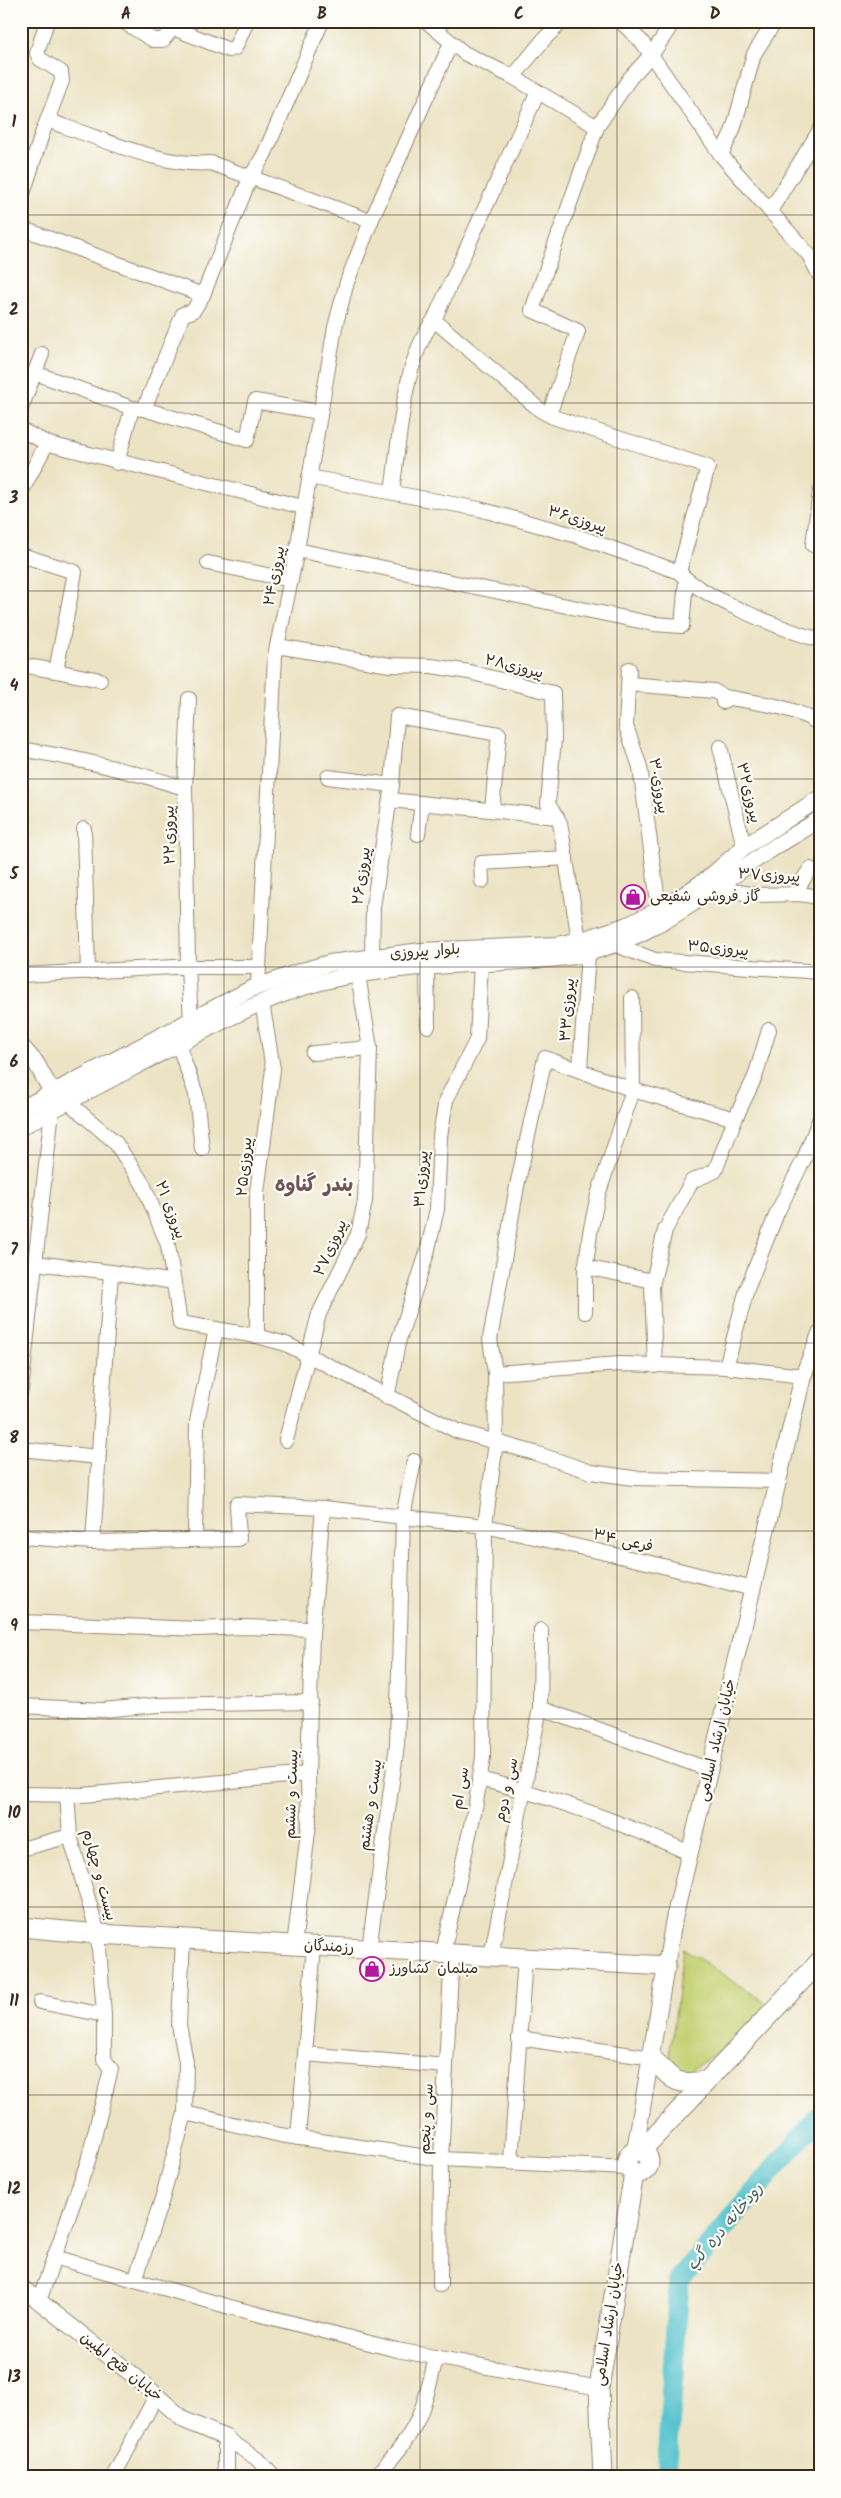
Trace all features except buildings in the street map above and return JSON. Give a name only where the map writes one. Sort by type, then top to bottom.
[{"type":"main road","name":"رزمندگان","points":[[21,1927],[98,1934],[666,1966]]},
{"type":"main road","points":[[631,2170],[641,2173],[647,2169],[650,2162],[648,2155],[638,2150],[820,1961]]},
{"type":"main road","points":[[652,2058],[673,2080],[684,2085],[706,2081]]},
{"type":"main road","name":"خیابان ارشاد اسلامی","points":[[603,2477],[599,2388],[631,2170]]},
{"type":"street","points":[[21,200],[62,81],[61,72],[40,59],[37,53],[47,21]]},
{"type":"street","points":[[122,21],[153,40],[163,40],[173,28],[229,50],[235,48],[247,21]]},
{"type":"street","points":[[426,21],[451,43],[481,63],[513,77],[597,127]]},
{"type":"street","points":[[513,77],[545,38],[563,21]]},
{"type":"street","points":[[620,21],[652,54],[695,120],[721,155],[809,255],[820,276]]},
{"type":"street","points":[[549,415],[578,331],[532,310],[597,127],[630,78],[652,54],[674,21]]},
{"type":"street","points":[[721,155],[733,130],[754,54],[775,21]]},
{"type":"street","points":[[117,463],[138,408],[183,314],[192,311],[203,295],[250,178],[264,155],[320,22]]},
{"type":"street","name":"پیروزی۲۴","points":[[260,994],[259,967],[277,646],[297,550],[335,327],[347,282],[371,221],[451,43]]},
{"type":"street","points":[[392,492],[409,375],[424,332],[434,320],[538,92]]},
{"type":"street","points":[[49,116],[53,122],[63,126],[170,161],[196,164],[211,163],[371,221]]},
{"type":"street","points":[[770,211],[820,130]]},
{"type":"street","points":[[21,228],[203,295]]},
{"type":"street","points":[[297,550],[654,624],[682,626],[683,577],[708,467],[549,415],[540,410],[434,320]]},
{"type":"street","points":[[21,408],[42,354]]},
{"type":"street","points":[[35,373],[138,408],[247,440],[255,401],[319,412]]},
{"type":"street","points":[[21,430],[47,443],[117,463],[303,507]]},
{"type":"street","points":[[21,492],[47,443]]},
{"type":"street","name":"پیروزی۳۶","points":[[309,478],[479,509],[574,535],[683,577],[761,618],[820,640]]},
{"type":"street","points":[[820,491],[813,545],[820,548]]},
{"type":"street","points":[[21,555],[75,572],[56,671]]},
{"type":"street","points":[[208,564],[291,580]]},
{"type":"street","name":"پیروزی۲۸","points":[[277,646],[390,665],[432,666],[469,672],[553,693],[554,738],[548,804],[560,823],[583,947]]},
{"type":"street","points":[[21,665],[100,680]]},
{"type":"street","name":"پیروزی۳۰","points":[[629,669],[626,726],[640,767],[659,910]]},
{"type":"street","points":[[629,684],[714,691],[723,699],[766,704],[812,718],[820,725]]},
{"type":"street","points":[[185,788],[189,699]]},
{"type":"street","name":"پیروزی۲۶","points":[[372,956],[373,907],[392,785],[398,716],[500,734],[492,810]]},
{"type":"street","name":"پیروزی۳۲","points":[[720,746],[744,847]]},
{"type":"street","name":"پیروزی۲۲","points":[[21,749],[124,770],[185,788],[188,967],[191,1021]]},
{"type":"street","points":[[328,777],[392,785]]},
{"type":"street","name":"بلوار پیروزی","points":[[21,1126],[178,1044],[260,994],[358,975],[481,963],[550,959],[583,947],[659,910],[710,877],[744,847],[820,798]]},
{"type":"street","points":[[390,800],[557,817]]},
{"type":"street","points":[[418,834],[422,803]]},
{"type":"street","name":"بلوار پیروزی","points":[[21,1109],[191,1021],[260,994],[330,963],[421,951],[557,945],[583,947],[616,945],[680,912],[757,859],[820,819]]},
{"type":"street","points":[[84,829],[88,972]]},
{"type":"street","points":[[482,880],[481,863],[566,858]]},
{"type":"street","points":[[794,894],[810,869]]},
{"type":"street","name":"پیروزی۳۷","points":[[716,888],[756,895],[794,894],[820,897]]},
{"type":"street","name":"پیروزی۳۵","points":[[616,945],[655,960],[820,972]]},
{"type":"street","name":"پیروزی۳۳","points":[[580,1069],[583,947]]},
{"type":"street","name":"پیروزی۳۱","points":[[387,1397],[399,1339],[427,1253],[437,1209],[440,1136],[446,1100],[476,1039],[481,963]]},
{"type":"street","points":[[21,975],[188,967],[259,967]]},
{"type":"street","points":[[427,968],[428,1026]]},
{"type":"street","name":"پیروزی۲۷","points":[[286,1440],[319,1314],[358,1234],[365,1201],[370,1048],[358,975]]},
{"type":"street","name":"پیروزی۲۵","points":[[257,1336],[258,1192],[273,1070],[260,994]]},
{"type":"street","points":[[586,1312],[586,1267],[590,1233],[598,1194],[633,1090],[632,998]]},
{"type":"street","points":[[655,1366],[653,1281],[665,1230],[692,1181],[716,1171],[735,1120],[755,1077],[769,1030]]},
{"type":"street","points":[[178,1044],[196,1094],[202,1149]]},
{"type":"street","points":[[21,1046],[36,1063],[52,1092]]},
{"type":"street","points":[[313,1053],[370,1048]]},
{"type":"street","name":"سی ام","points":[[448,1953],[483,1757],[486,1526],[496,1442],[495,1373],[490,1339],[517,1186],[545,1058],[580,1069]]},
{"type":"street","points":[[580,1069],[633,1090],[735,1120]]},
{"type":"street","name":"پیروزی ۲۱","points":[[68,1102],[115,1142],[143,1184],[168,1245],[180,1323],[216,1329]]},
{"type":"street","points":[[21,1390],[52,1110]]},
{"type":"street","points":[[726,1367],[747,1289],[777,1213],[804,1159],[820,1118]]},
{"type":"street","points":[[35,1263],[174,1282]]},
{"type":"street","points":[[586,1267],[653,1281]]},
{"type":"street","points":[[93,1542],[111,1272]]},
{"type":"street","points":[[21,1537],[93,1542],[195,1538],[197,1422],[216,1329],[257,1336],[286,1344],[457,1431],[591,1472],[633,1478],[779,1481]]},
{"type":"street","name":"خیابان ارشاد اسلامی","points":[[638,2150],[666,1966],[690,1853],[803,1376],[820,1334]]},
{"type":"street","points":[[495,1373],[620,1364],[726,1367],[803,1376]]},
{"type":"street","points":[[21,1449],[98,1457]]},
{"type":"street","name":"بیست و هشتم","points":[[369,1949],[396,1746],[400,1665],[403,1517],[414,1461]]},
{"type":"street","name":"فرعی ۳۴","points":[[195,1538],[239,1539],[237,1504],[323,1508],[486,1526],[651,1563],[753,1590]]},
{"type":"street","name":"بیست و ششم","points":[[294,1945],[309,1824],[308,1774],[312,1629],[323,1508]]},
{"type":"street","points":[[21,1622],[199,1629],[240,1627],[312,1629]]},
{"type":"street","name":"سی و دوم","points":[[491,1956],[502,1888],[540,1708],[541,1630]]},
{"type":"street","points":[[21,1706],[102,1710],[184,1704],[311,1702]]},
{"type":"street","points":[[540,1708],[710,1770]]},
{"type":"street","points":[[21,1794],[130,1791],[308,1774]]},
{"type":"street","points":[[479,1779],[524,1789],[621,1823],[690,1853]]},
{"type":"street","name":"بیست و چهارم","points":[[38,2301],[88,2162],[110,2069],[104,2059],[104,2015],[98,1934],[70,1836],[67,1794]]},
{"type":"street","points":[[21,1849],[70,1836]]},
{"type":"street","points":[[135,2280],[163,2196],[185,2113],[186,2062],[179,2025],[184,1939]]},
{"type":"street","points":[[298,2138],[314,1946]]},
{"type":"street","name":"سی و پنجم","points":[[440,2286],[441,2159],[446,2066],[448,1953]]},
{"type":"street","points":[[511,2161],[525,1958]]},
{"type":"street","points":[[40,2002],[104,2015]]},
{"type":"street","points":[[519,2038],[652,2058]]},
{"type":"street","points":[[305,2054],[446,2066]]},
{"type":"street","points":[[185,2113],[298,2138],[441,2159],[511,2161],[631,2170]]},
{"type":"street","points":[[54,2257],[369,2343],[436,2358],[599,2388]]},
{"type":"street","name":"خیابان فتح المبین","points":[[21,2287],[184,2420],[226,2438]]},
{"type":"street","points":[[373,2477],[414,2430],[428,2395],[436,2358]]},
{"type":"street","points":[[113,2477],[156,2396]]},
{"type":"street","points":[[226,2438],[226,2477]]},
{"type":"street","points":[[226,2438],[257,2459],[274,2477]]},
{"type":"green space","points":[[683,1948],[775,2009],[689,2072],[671,2065],[669,2052]]},
{"type":"waterway","name":"رودخانه دره گپ","points":[[666,2477],[679,2281],[820,2115]]},
{"type":"place","name":"گاز فروشی شفیعی","points":[[633,897]]},
{"type":"place","name":"مبلمان کشاورز","points":[[372,1969]]},
{"type":"district","name":"بندر گناوه","points":[[314,1186]]}]
